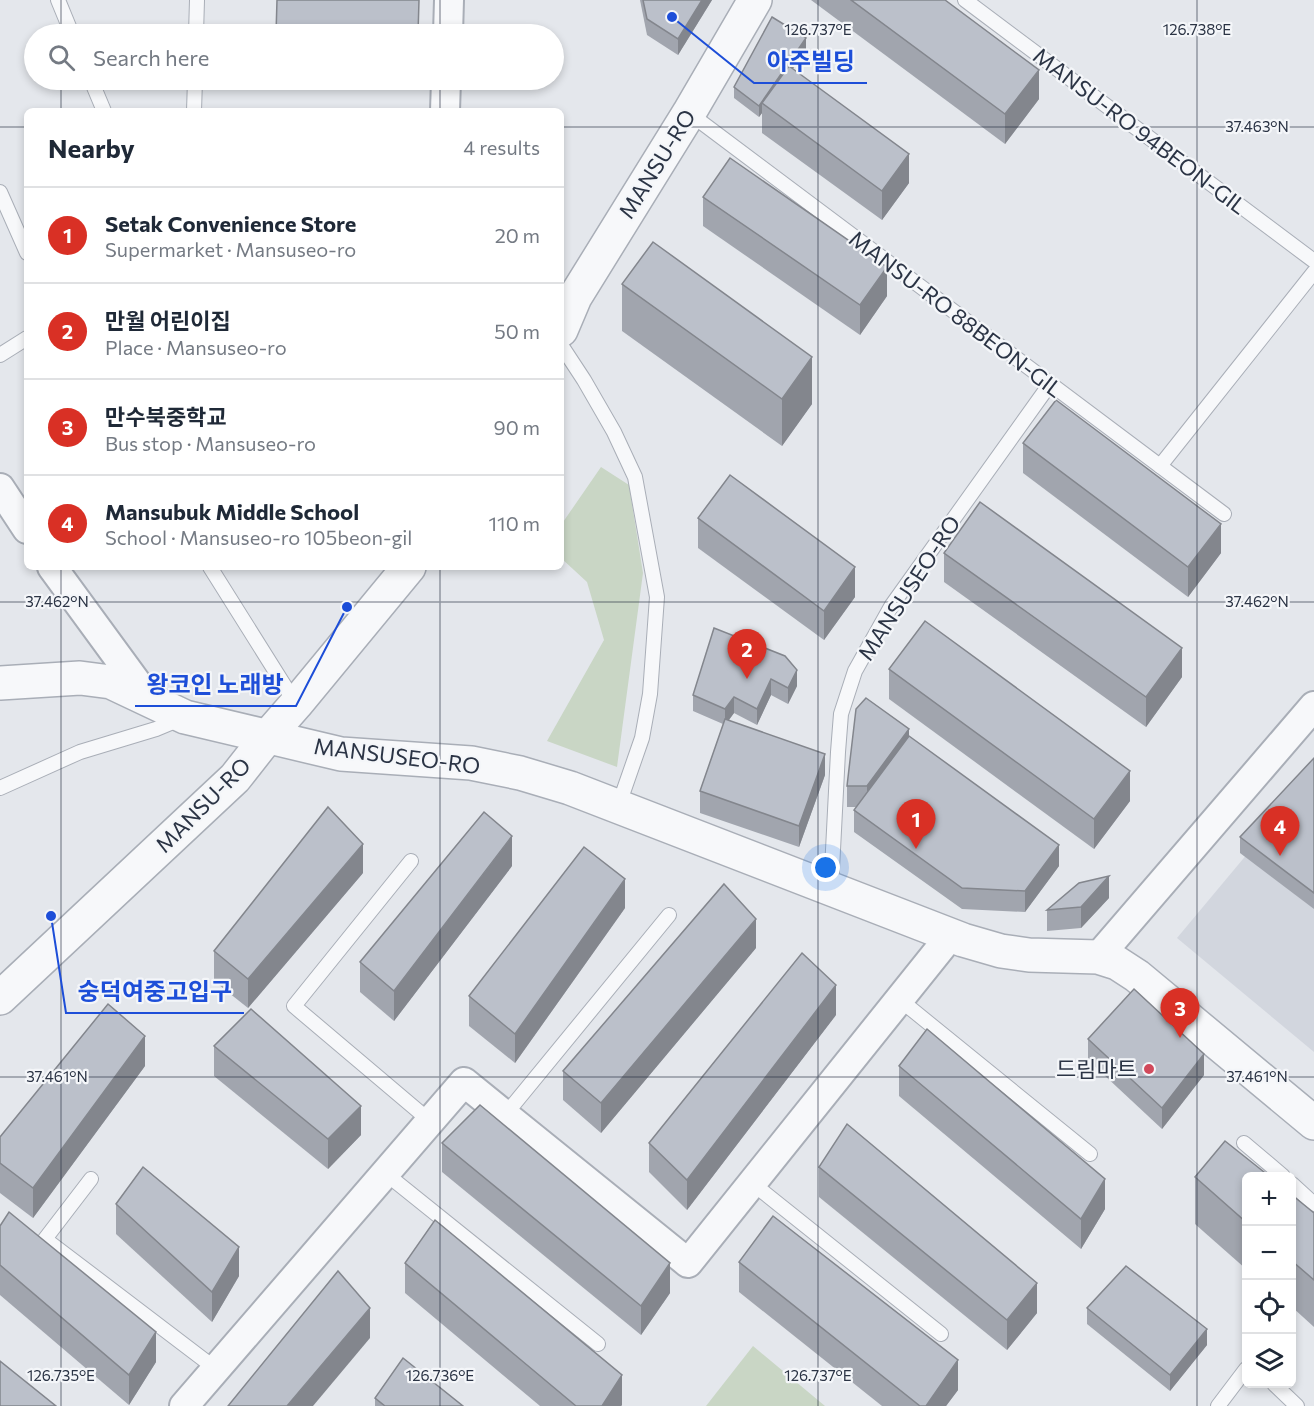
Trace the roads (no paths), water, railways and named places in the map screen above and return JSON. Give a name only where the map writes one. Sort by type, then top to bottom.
[{"type":"street","points":[[448,24],[449,0]]},
{"type":"street","name":"MANSU-RO","points":[[564,323],[575,297],[689,113],[755,0]]},
{"type":"street","points":[[445,108],[446,90]]},
{"type":"street","points":[[0,488],[24,524]]},
{"type":"street","points":[[54,570],[150,701]]},
{"type":"street","name":"MANSU-RO","points":[[1,996],[235,778],[407,570]]},
{"type":"street","name":"MANSUSEO-RO","points":[[0,683],[80,678],[111,682],[185,717],[341,754],[471,763],[520,773],[570,788],[951,935],[1001,951],[1029,955],[1098,957],[1117,963],[1137,976],[1314,1123]]},
{"type":"street","points":[[1098,957],[1314,706]]},
{"type":"street","points":[[184,1406],[464,1082],[688,1263],[951,935]]},
{"type":"lane","points":[[58,0],[68,24]]},
{"type":"lane","points":[[196,24],[197,0]]},
{"type":"lane","name":"MANSU-RO 94BEON-GIL","points":[[966,0],[1314,261]]},
{"type":"lane","points":[[95,90],[103,108]]},
{"type":"lane","points":[[194,108],[195,90]]},
{"type":"lane","name":"MANSU-RO 88BEON-GIL","points":[[689,113],[1224,514]]},
{"type":"lane","points":[[0,192],[24,246]]},
{"type":"lane","points":[[1160,466],[1314,272]]},
{"type":"lane","points":[[0,355],[24,340]]},
{"type":"lane","points":[[564,350],[614,432],[635,477],[657,597],[650,694],[642,738],[618,807]]},
{"type":"lane","name":"MANSUSEO-RO","points":[[831,889],[841,714],[855,671],[892,605],[1050,384]]},
{"type":"lane","points":[[212,570],[296,704]]},
{"type":"lane","points":[[0,788],[80,752],[156,729],[185,717]]},
{"type":"lane","points":[[411,861],[294,1006],[430,1121]]},
{"type":"lane","points":[[505,1116],[669,915]]},
{"type":"lane","points":[[899,999],[1090,1154]]},
{"type":"lane","points":[[1245,1143],[1278,1172]]},
{"type":"lane","points":[[385,1173],[598,1344]]},
{"type":"lane","points":[[91,1179],[45,1239],[216,1369]]},
{"type":"lane","points":[[752,1183],[941,1334]]},
{"type":"lane","points":[[1296,1188],[1314,1204]]},
{"type":"lane","points":[[1218,1406],[1242,1374]]},
{"type":"lane","points":[[1279,1388],[1297,1406]]},
{"type":"place","name":"아주빌딩","points":[[672,17]]},
{"type":"place","name":"왕코인 노래방","points":[[347,607]]},
{"type":"place","name":"만월 어린이집","points":[[747,679]]},
{"type":"place","name":"Setak Convenience Store","points":[[916,849]]},
{"type":"place","name":"Mansubuk Middle School","points":[[1280,856]]},
{"type":"place","name":"숭덕여중고입구","points":[[51,916]]},
{"type":"place","name":"만수북중학교","points":[[1180,1038]]},
{"type":"place","name":"드림마트","points":[[1149,1069]]}]
